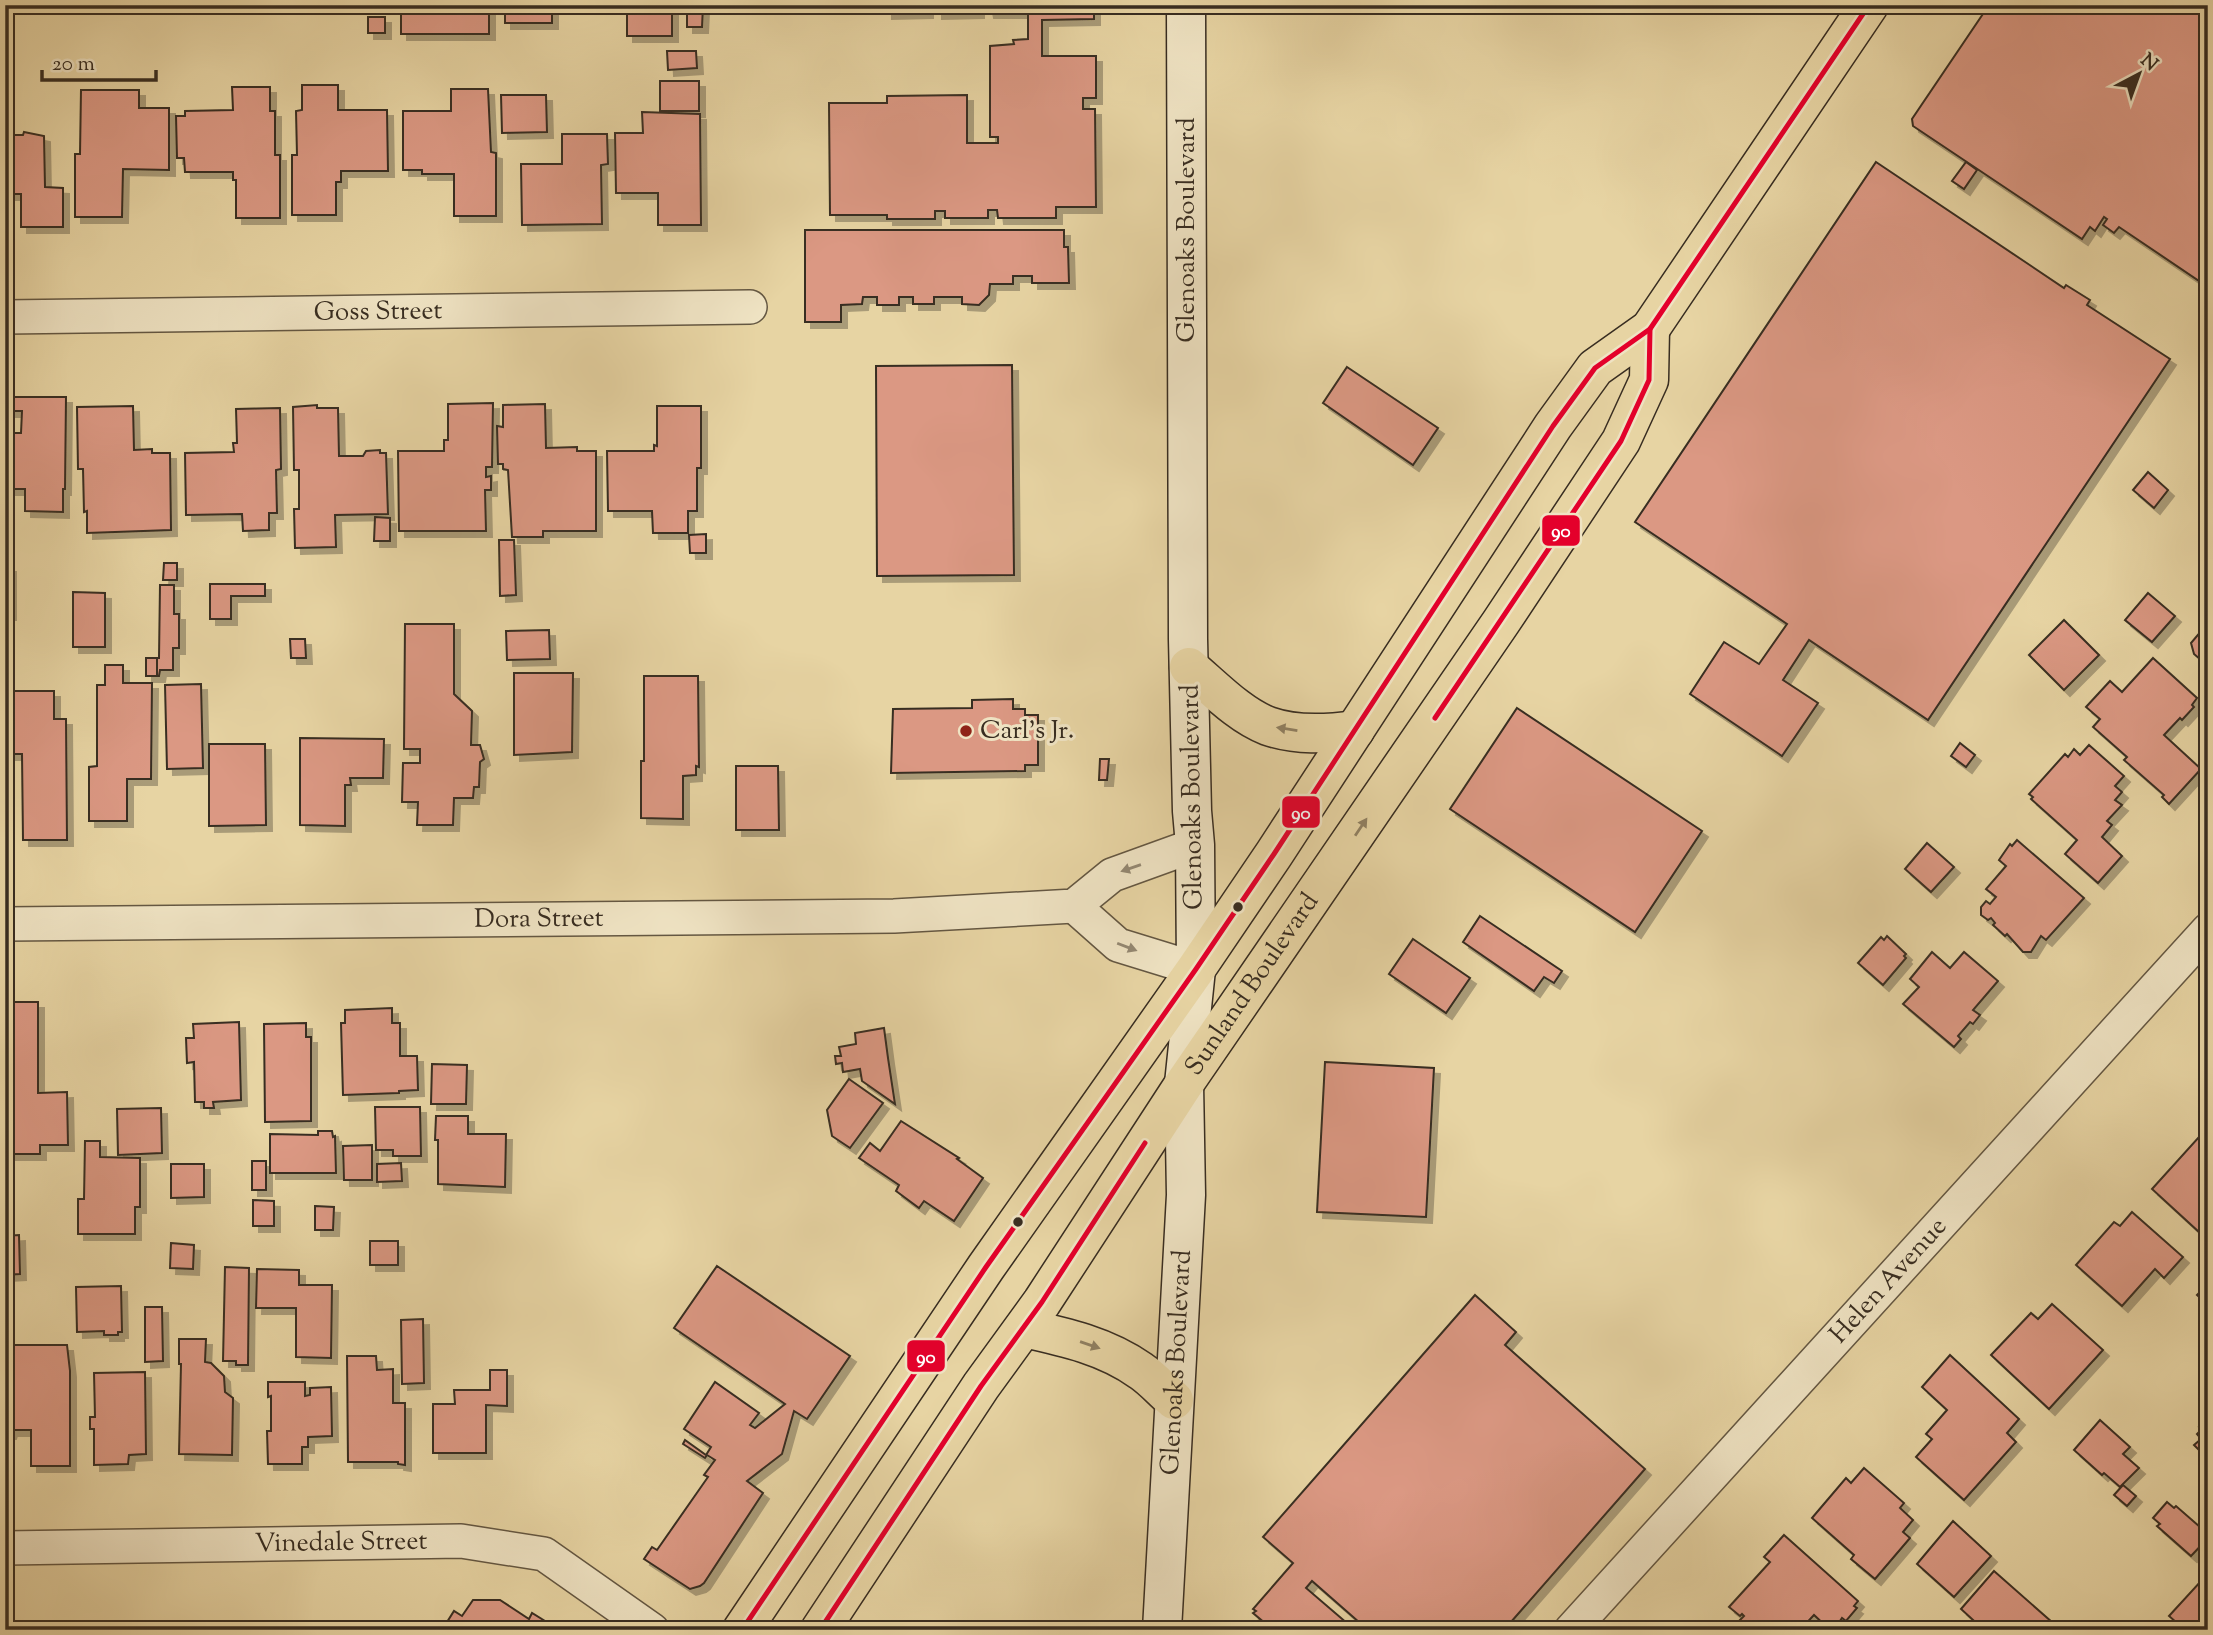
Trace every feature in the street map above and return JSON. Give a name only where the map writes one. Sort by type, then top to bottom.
[{"type":"main road","name":"Glenoaks Boulevard","points":[[1162,1630],[1186,1195],[1184,1084],[1196,969],[1189,667],[1186,5]]},
{"type":"main road","points":[[742,1630],[986,1267],[1196,969],[1553,426],[1595,368],[1650,329],[1869,5]]},
{"type":"main road","name":"Sunland Boulevard","points":[[820,1630],[981,1386],[1024,1328],[1184,1084],[1501,622],[1621,440],[1648,380],[1650,329]]},
{"type":"main road","points":[[1189,667],[1240,709],[1268,726],[1323,734],[1355,730]]},
{"type":"main road","points":[[1024,1328],[1106,1350],[1142,1371],[1174,1400]]},
{"type":"street","name":"Goss Street","points":[[5,317],[750,307]]},
{"type":"street","points":[[1195,845],[1112,875],[1073,906],[1118,945],[1196,969]]},
{"type":"street","name":"Dora Street","points":[[5,924],[881,916],[1073,906]]},
{"type":"street","name":"Helen Avenue","points":[[1571,1630],[2208,930]]},
{"type":"street","name":"Vinedale Street","points":[[5,1548],[461,1541],[544,1554],[652,1630]]},
{"type":"building","points":[[401,5],[489,5],[489,34],[401,34]]},
{"type":"building","points":[[505,5],[552,5],[552,23],[505,23]]},
{"type":"building","points":[[627,5],[672,5],[672,36],[627,36]]},
{"type":"building","points":[[827,5],[1094,5],[1094,19],[1042,20],[1042,56],[1096,56],[1096,98],[1083,98],[1083,109],[1095,109],[1096,207],[1056,207],[1056,218],[998,218],[997,210],[988,210],[988,218],[945,218],[945,211],[935,211],[935,219],[887,219],[887,215],[830,215],[829,103],[887,103],[887,96],[967,95],[967,143],[998,143],[998,137],[990,137],[990,46],[1014,44],[1013,40],[1028,39],[1028,12],[988,12],[987,7],[978,7],[978,12],[936,13],[936,7],[927,7],[927,12],[886,13],[886,8],[827,8]]},
{"type":"building","points":[[1989,5],[2208,5],[2208,287],[2119,227],[2114,233],[2103,225],[2107,219],[2104,217],[2095,231],[2090,227],[2082,239],[1913,126],[1912,119]]},
{"type":"building","points":[[687,6],[703,6],[702,27],[687,27]]},
{"type":"building","points":[[368,17],[385,17],[385,33],[368,33]]},
{"type":"building","points":[[667,51],[696,51],[697,68],[668,70]]},
{"type":"building","points":[[660,81],[699,81],[699,111],[660,111]]},
{"type":"building","points":[[302,85],[338,85],[338,110],[387,110],[388,171],[341,171],[341,182],[336,182],[336,215],[292,215],[292,155],[297,155],[296,111],[302,110]]},
{"type":"building","points":[[232,87],[270,87],[270,111],[275,111],[275,155],[280,155],[280,218],[236,218],[236,180],[233,180],[233,172],[185,172],[184,158],[177,158],[176,116],[185,116],[185,111],[233,110]]},
{"type":"building","points":[[451,89],[488,89],[491,152],[496,153],[496,216],[454,216],[454,174],[422,174],[422,170],[403,170],[403,111],[451,111]]},
{"type":"building","points":[[81,90],[139,90],[139,108],[169,108],[169,170],[123,169],[122,217],[75,217],[75,154],[80,154]]},
{"type":"building","points":[[501,95],[546,95],[547,132],[502,133]]},
{"type":"building","points":[[642,112],[700,114],[701,225],[658,225],[658,193],[616,193],[615,133],[643,133]]},
{"type":"building","points":[[24,132],[44,136],[45,187],[63,188],[63,227],[21,227],[21,194],[5,194],[5,135],[23,135]]},
{"type":"building","points":[[562,134],[607,134],[608,164],[601,165],[602,224],[522,225],[521,164],[562,164]]},
{"type":"building","points":[[1876,162],[2064,288],[2066,285],[2090,300],[2087,305],[2170,359],[1928,720],[1809,640],[1783,680],[1818,703],[1782,756],[1690,694],[1724,642],[1759,664],[1787,624],[1635,522]]},
{"type":"building","points":[[1966,162],[1977,170],[1964,189],[1952,181]]},
{"type":"building","points":[[805,230],[1064,230],[1064,247],[1068,247],[1069,283],[1032,283],[1032,276],[1013,276],[1013,284],[990,284],[989,295],[979,305],[962,304],[962,297],[934,297],[934,304],[913,304],[913,297],[899,297],[899,305],[877,305],[877,297],[863,297],[862,304],[841,305],[841,322],[805,322]]},
{"type":"building","points":[[1012,365],[1014,575],[877,576],[876,366]]},
{"type":"building","points":[[1347,367],[1438,428],[1413,465],[1323,403]]},
{"type":"building","points":[[9,397],[66,397],[63,512],[25,511],[25,489],[5,489],[5,430],[7,433],[21,433],[22,411],[10,411]]},
{"type":"building","points":[[493,403],[492,467],[486,467],[486,477],[491,476],[491,490],[485,490],[486,531],[399,531],[398,451],[444,451],[444,440],[448,440],[448,404]]},
{"type":"building","points":[[545,404],[546,448],[577,447],[577,451],[596,451],[596,531],[543,531],[543,537],[512,537],[508,470],[503,469],[503,464],[498,464],[497,426],[503,427],[503,405]]},
{"type":"building","points":[[317,405],[317,408],[338,408],[339,456],[363,456],[366,451],[380,450],[380,453],[386,453],[388,514],[335,515],[336,547],[295,548],[294,509],[299,509],[299,470],[294,470],[293,407]]},
{"type":"building","points":[[133,406],[134,450],[152,449],[152,453],[170,453],[171,530],[87,533],[83,469],[78,469],[77,407]]},
{"type":"building","points":[[657,406],[701,406],[701,468],[697,468],[697,511],[688,511],[688,533],[653,533],[652,511],[608,511],[607,451],[654,451],[654,445],[657,446]]},
{"type":"building","points":[[280,408],[281,469],[276,470],[277,513],[269,513],[269,530],[243,531],[242,514],[186,515],[185,453],[234,452],[233,443],[237,443],[236,409]]},
{"type":"building","points":[[2148,472],[2168,490],[2154,508],[2133,490]]},
{"type":"building","points":[[375,517],[390,518],[390,541],[374,541]]},
{"type":"building","points":[[706,534],[706,553],[690,553],[689,535]]},
{"type":"building","points":[[499,540],[514,540],[516,595],[500,596]]},
{"type":"building","points":[[164,563],[177,563],[177,580],[163,580]]},
{"type":"building","points":[[5,566],[10,566],[10,614],[5,614]]},
{"type":"building","points":[[210,584],[265,584],[265,596],[231,596],[231,619],[210,619]]},
{"type":"building","points":[[160,585],[174,585],[174,614],[179,614],[179,648],[173,648],[173,670],[160,670],[157,676],[159,658]]},
{"type":"building","points":[[73,592],[105,593],[105,647],[73,647]]},
{"type":"building","points":[[2148,593],[2175,616],[2152,642],[2125,620]]},
{"type":"building","points":[[2064,620],[2099,655],[2064,690],[2029,655]]},
{"type":"building","points":[[2208,623],[2208,666],[2194,654],[2191,643]]},
{"type":"building","points":[[405,624],[454,624],[454,694],[472,711],[471,745],[480,745],[484,759],[480,762],[479,787],[474,787],[473,798],[454,798],[453,825],[417,825],[418,802],[402,802],[403,763],[420,763],[420,749],[404,749]]},
{"type":"building","points":[[549,630],[550,659],[507,660],[506,631]]},
{"type":"building","points":[[290,639],[305,639],[306,658],[291,658]]},
{"type":"building","points":[[146,658],[157,658],[157,676],[146,676]]},
{"type":"building","points":[[2153,658],[2197,698],[2192,705],[2194,707],[2164,735],[2201,769],[2169,804],[2162,797],[2164,795],[2124,760],[2127,757],[2093,727],[2100,719],[2086,707],[2110,681],[2122,692]]},
{"type":"building","points":[[105,665],[123,665],[123,683],[152,683],[151,779],[127,779],[127,821],[89,821],[89,767],[97,766],[97,685],[105,685]]},
{"type":"building","points":[[514,673],[573,673],[572,752],[514,755]]},
{"type":"building","points":[[644,676],[698,676],[699,767],[696,766],[696,775],[683,776],[683,819],[641,818]]},
{"type":"building","points":[[201,684],[203,768],[167,769],[165,685]]},
{"type":"building","points":[[10,691],[54,691],[54,719],[66,719],[67,840],[23,840],[22,754],[5,754],[5,718],[10,718]]},
{"type":"building","name":"Carl's Jr.","points":[[1013,699],[1013,709],[1025,709],[1025,715],[1038,715],[1038,765],[1025,765],[1025,771],[891,773],[893,709],[972,708],[972,700]]},
{"type":"building","points":[[1517,708],[1702,831],[1635,932],[1450,809]]},
{"type":"building","points":[[300,738],[384,739],[383,778],[350,778],[351,785],[345,785],[345,826],[300,825]]},
{"type":"building","points":[[1960,743],[1975,755],[1966,767],[1951,756]]},
{"type":"building","points":[[209,744],[265,744],[266,825],[209,826]]},
{"type":"building","points":[[2089,745],[2124,776],[2115,786],[2122,792],[2115,800],[2122,805],[2107,821],[2112,825],[2102,837],[2122,856],[2098,883],[2065,854],[2077,840],[2031,799],[2033,797],[2029,794],[2065,754],[2068,757],[2074,749],[2080,755]]},
{"type":"building","points":[[1100,759],[1109,759],[1107,780],[1099,780]]},
{"type":"building","points":[[736,766],[778,766],[779,830],[736,830]]},
{"type":"building","points":[[2017,840],[2084,898],[2046,940],[2041,936],[2031,952],[2023,952],[2007,934],[2005,936],[1993,925],[1995,923],[1991,918],[1988,920],[1981,915],[1981,907],[1986,901],[1990,904],[1996,897],[1986,889],[2006,866],[1999,860],[2010,844],[2012,846]]},
{"type":"building","points":[[1927,843],[1954,867],[1931,892],[1905,869]]},
{"type":"building","points":[[1480,916],[1562,971],[1554,983],[1544,977],[1534,991],[1463,942]]},
{"type":"building","points":[[1887,936],[1906,954],[1906,958],[1883,985],[1858,963],[1881,937],[1884,940]]},
{"type":"building","points":[[1413,939],[1470,978],[1446,1013],[1389,974]]},
{"type":"building","points":[[1932,952],[1950,968],[1964,952],[1998,981],[1973,1010],[1980,1015],[1958,1036],[1961,1039],[1954,1047],[1903,1004],[1919,987],[1910,979]]},
{"type":"building","points":[[5,1002],[38,1002],[38,1093],[67,1092],[68,1145],[40,1145],[40,1154],[5,1154]]},
{"type":"building","points":[[392,1008],[392,1023],[400,1023],[400,1056],[417,1056],[418,1090],[343,1095],[341,1023],[345,1023],[345,1010]]},
{"type":"building","points":[[239,1022],[241,1100],[213,1102],[214,1108],[204,1108],[204,1102],[195,1102],[194,1062],[187,1063],[186,1038],[194,1038],[193,1024]]},
{"type":"building","points":[[306,1023],[306,1037],[311,1037],[311,1121],[265,1122],[264,1024]]},
{"type":"building","points":[[884,1028],[895,1104],[862,1081],[860,1069],[843,1072],[842,1063],[836,1064],[835,1056],[841,1056],[839,1047],[856,1044],[855,1033]]},
{"type":"building","points":[[1325,1062],[1434,1068],[1426,1217],[1317,1212]]},
{"type":"building","points":[[432,1064],[467,1065],[466,1104],[431,1104]]},
{"type":"building","points":[[849,1079],[883,1103],[850,1148],[832,1136],[827,1110]]},
{"type":"building","points":[[375,1107],[420,1107],[421,1156],[393,1156],[393,1150],[376,1150]]},
{"type":"building","points":[[161,1108],[162,1153],[118,1155],[117,1109]]},
{"type":"building","points":[[436,1116],[468,1116],[468,1134],[506,1134],[505,1187],[438,1184]]},
{"type":"building","points":[[901,1121],[959,1158],[957,1159],[983,1178],[954,1221],[924,1201],[919,1208],[896,1191],[899,1185],[859,1158],[870,1143],[880,1151]]},
{"type":"building","points":[[2208,1127],[2208,1222],[2199,1232],[2152,1189]]},
{"type":"building","points":[[318,1131],[332,1131],[333,1137],[335,1136],[336,1173],[270,1173],[270,1134],[318,1135]]},
{"type":"building","points":[[85,1141],[100,1141],[100,1157],[140,1158],[140,1207],[135,1207],[135,1234],[78,1234],[78,1199],[84,1199]]},
{"type":"building","points":[[372,1145],[372,1180],[344,1180],[343,1146]]},
{"type":"building","points":[[252,1161],[266,1161],[266,1190],[252,1190]]},
{"type":"building","points":[[401,1163],[402,1181],[377,1182],[377,1164]]},
{"type":"building","points":[[171,1164],[204,1164],[204,1197],[171,1198]]},
{"type":"building","points":[[253,1200],[274,1201],[274,1226],[253,1226]]},
{"type":"building","points":[[315,1206],[334,1207],[333,1230],[315,1230]]},
{"type":"building","points":[[2132,1212],[2183,1257],[2164,1278],[2155,1269],[2122,1306],[2076,1265],[2114,1222],[2120,1226]]},
{"type":"building","points":[[19,1235],[20,1274],[5,1275],[5,1236]]},
{"type":"building","points":[[370,1241],[398,1241],[398,1265],[370,1265]]},
{"type":"building","points":[[171,1243],[194,1245],[193,1269],[170,1268]]},
{"type":"building","points":[[717,1266],[850,1356],[807,1419],[794,1411],[782,1454],[747,1481],[763,1493],[704,1583],[690,1589],[644,1559],[652,1547],[657,1550],[708,1477],[704,1475],[715,1460],[707,1455],[705,1458],[683,1444],[685,1440],[706,1455],[711,1447],[684,1429],[715,1382],[759,1413],[750,1425],[755,1428],[785,1404],[674,1328]]},
{"type":"building","points":[[225,1267],[249,1268],[248,1365],[223,1361]]},
{"type":"building","points":[[257,1269],[299,1270],[299,1285],[332,1285],[331,1358],[296,1357],[296,1308],[256,1308]]},
{"type":"building","points":[[2208,1284],[2208,1305],[2197,1295]]},
{"type":"building","points":[[121,1286],[122,1332],[118,1332],[118,1335],[104,1335],[104,1331],[77,1332],[76,1287]]},
{"type":"building","points":[[1475,1295],[1516,1332],[1505,1345],[1645,1469],[1504,1630],[1368,1630],[1312,1581],[1306,1588],[1355,1630],[1273,1630],[1253,1613],[1256,1611],[1253,1609],[1293,1563],[1263,1537]]},
{"type":"building","points":[[2052,1304],[2103,1350],[2049,1409],[1991,1355],[2031,1313],[2038,1319]]},
{"type":"building","points":[[145,1307],[162,1307],[163,1361],[145,1362]]},
{"type":"building","points":[[423,1319],[424,1383],[402,1384],[401,1320]]},
{"type":"building","points":[[179,1339],[206,1339],[205,1362],[211,1363],[224,1376],[225,1392],[233,1398],[232,1455],[179,1454]]},
{"type":"building","points":[[5,1345],[67,1345],[70,1371],[70,1466],[31,1466],[31,1430],[11,1430],[10,1433],[5,1433]]},
{"type":"building","points":[[1950,1355],[2019,1419],[2007,1433],[2016,1442],[1964,1500],[1916,1457],[1932,1439],[1926,1434],[1947,1410],[1922,1387]]},
{"type":"building","points":[[347,1356],[376,1356],[377,1370],[393,1369],[393,1403],[405,1403],[405,1465],[398,1462],[348,1462]]},
{"type":"building","points":[[490,1370],[507,1370],[507,1406],[486,1405],[486,1453],[433,1453],[433,1404],[455,1404],[454,1390],[490,1390]]},
{"type":"building","points":[[145,1372],[146,1454],[129,1455],[128,1464],[94,1465],[94,1429],[90,1429],[90,1417],[95,1417],[94,1373]]},
{"type":"building","points":[[268,1382],[305,1382],[305,1396],[310,1395],[310,1388],[331,1387],[332,1436],[308,1437],[308,1447],[302,1447],[302,1464],[268,1464],[267,1431],[271,1431],[271,1396],[268,1397]]},
{"type":"building","points":[[2100,1420],[2130,1447],[2123,1454],[2139,1468],[2120,1487],[2074,1450]]},
{"type":"building","points":[[2208,1421],[2208,1448],[2202,1453],[2194,1445],[2201,1439],[2197,1434],[2201,1430],[2199,1427]]},
{"type":"building","points":[[1864,1468],[1904,1503],[1900,1508],[1913,1520],[1903,1532],[1910,1538],[1875,1579],[1851,1559],[1854,1555],[1812,1518],[1846,1478],[1851,1483]]},
{"type":"building","points":[[2123,1485],[2136,1496],[2127,1506],[2114,1495]]},
{"type":"building","points":[[2167,1502],[2174,1508],[2176,1506],[2208,1534],[2208,1538],[2191,1556],[2157,1526],[2160,1524],[2153,1518]]},
{"type":"building","points":[[1953,1521],[1991,1556],[1954,1597],[1917,1564]]},
{"type":"building","points":[[1784,1535],[1858,1601],[1854,1606],[1857,1608],[1846,1621],[1842,1618],[1840,1621],[1844,1624],[1838,1630],[1829,1629],[1814,1615],[1800,1630],[1782,1630],[1778,1627],[1775,1630],[1746,1630],[1738,1622],[1744,1616],[1729,1607],[1770,1562],[1764,1557]]},
{"type":"building","points":[[1994,1571],[2061,1630],[1984,1630],[1961,1609]]},
{"type":"building","points":[[2201,1581],[2208,1586],[2208,1630],[2185,1630],[2169,1616]]},
{"type":"building","points":[[473,1600],[500,1600],[529,1619],[532,1613],[545,1621],[541,1627],[545,1630],[442,1630],[454,1611],[462,1616]]},
{"type":"transit line","name":"90","points":[[742,1630],[986,1267],[1274,854],[1553,426],[1595,368],[1650,329],[1869,5]]},
{"type":"transit line","name":"90","points":[[1435,718],[1621,441],[1649,380],[1650,329]]},
{"type":"transit line","name":"90","points":[[820,1630],[981,1386],[1042,1302],[1145,1143]]},
{"type":"place","name":"Carl's Jr.","points":[[966,731]]}]
